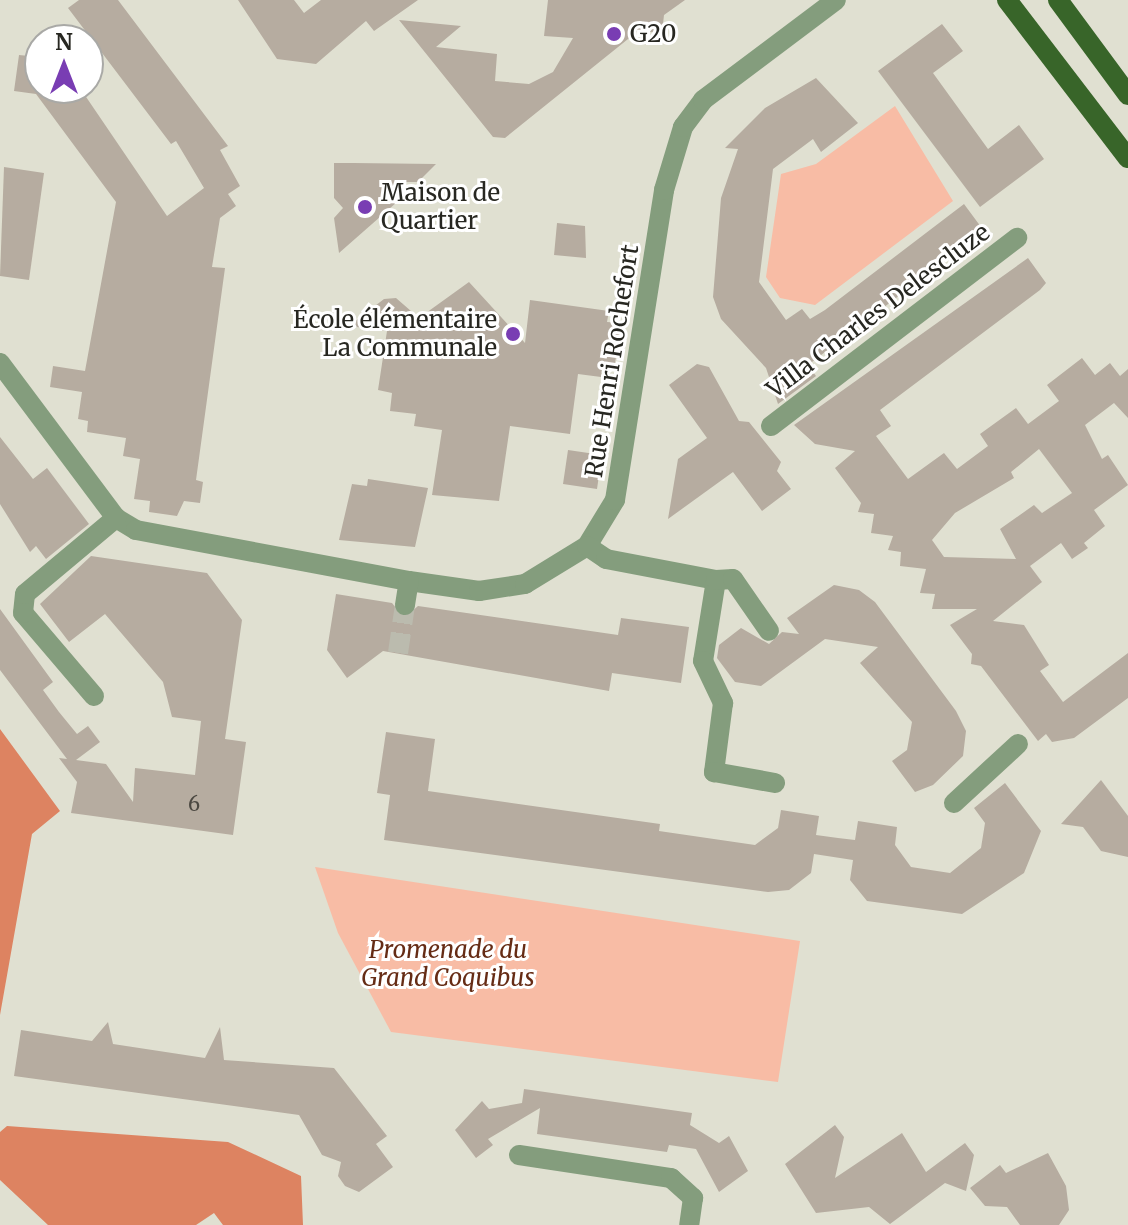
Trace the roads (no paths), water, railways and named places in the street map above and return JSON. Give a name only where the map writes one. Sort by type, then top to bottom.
[{"type":"main road","points":[[1007,0],[1128,158]]},
{"type":"main road","points":[[1058,0],[1128,95]]},
{"type":"street","name":"Rue Henri Rochefort","points":[[0,363],[116,518],[157,538],[479,591],[525,584],[587,546],[615,500],[625,463],[664,190],[683,127],[703,100],[836,0]]},
{"type":"street","name":"Villa Charles Delescluze","points":[[771,426],[1017,238]]},
{"type":"street","points":[[94,696],[23,613],[25,594],[116,518]]},
{"type":"street","points":[[587,546],[606,559],[716,580],[733,579],[769,631]]},
{"type":"street","points":[[716,580],[703,661],[723,703],[714,772],[775,783]]},
{"type":"street","points":[[405,605],[409,581]]},
{"type":"street","points":[[954,803],[1018,744]]},
{"type":"street","points":[[519,1155],[671,1178],[693,1198],[689,1225]]},
{"type":"tunnel","points":[[398,653],[405,605]]},
{"type":"place","name":"G20","points":[[614,34]]},
{"type":"place","name":"Maison de Quartier","points":[[365,207]]},
{"type":"place","name":"École élémentaire La Communale","points":[[513,334]]},
{"type":"park label","name":"Promenade du Grand Coquibus","points":[[448,964]]}]
